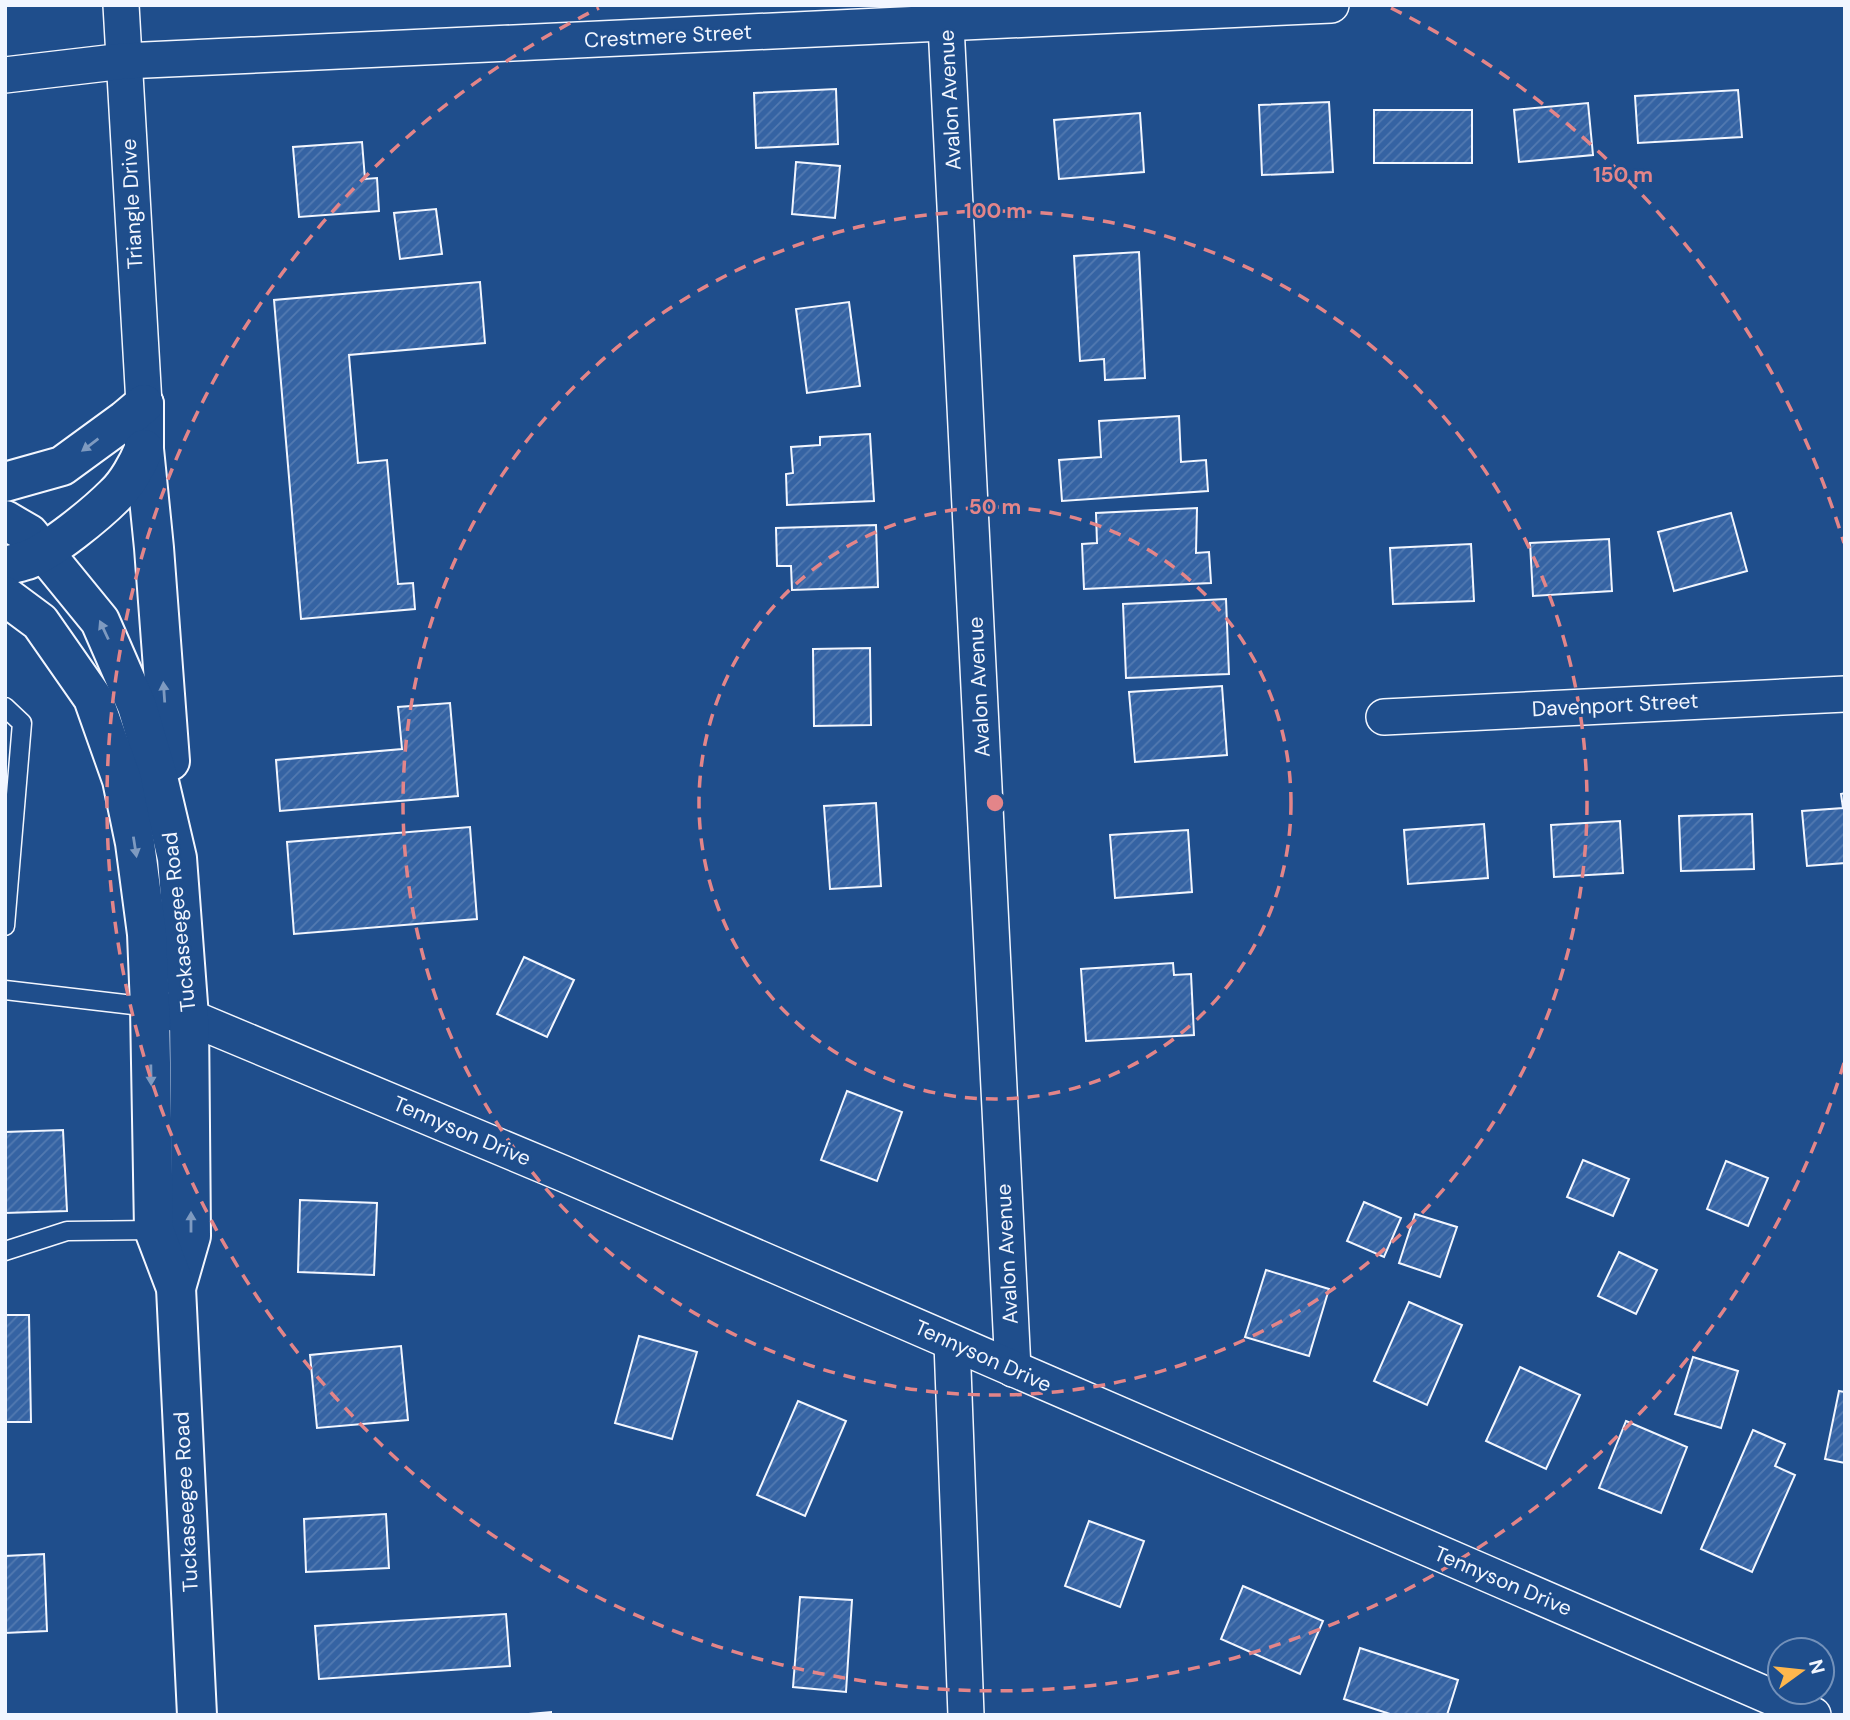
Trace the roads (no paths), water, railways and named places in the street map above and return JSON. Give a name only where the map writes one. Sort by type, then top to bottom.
[{"type":"main road","points":[[144,404],[144,449],[177,858]]},
{"type":"main road","points":[[5,482],[62,466],[144,404]]},
{"type":"main road","points":[[5,566],[28,560],[43,552],[117,494],[144,449]]},
{"type":"main road","name":"Tuckaseegee Road","points":[[5,520],[29,534],[100,621],[137,706],[158,777],[177,858],[189,1017],[191,1236],[176,1289]]},
{"type":"main road","name":"Tuckaseegee Road","points":[[5,596],[40,622],[93,698],[122,780],[135,843],[147,934],[154,1230],[176,1289],[197,1715]]},
{"type":"street","name":"Triangle Drive","points":[[121,5],[144,404]]},
{"type":"street","name":"Crestmere Street","points":[[5,75],[124,61],[946,14],[1331,5]]},
{"type":"street","name":"Avalon Avenue","points":[[946,14],[1013,1369]]},
{"type":"street","name":"Davenport Street","points":[[1384,716],[1845,694]]},
{"type":"street","name":"Tennyson Drive","points":[[150,1007],[189,1017],[562,1173],[1813,1715]]},
{"type":"street","points":[[952,1343],[966,1715]]},
{"type":"lane","points":[[5,707],[22,723],[5,926]]},
{"type":"lane","points":[[5,990],[150,1007]]},
{"type":"lane","points":[[5,1251],[67,1231],[154,1230]]}]
